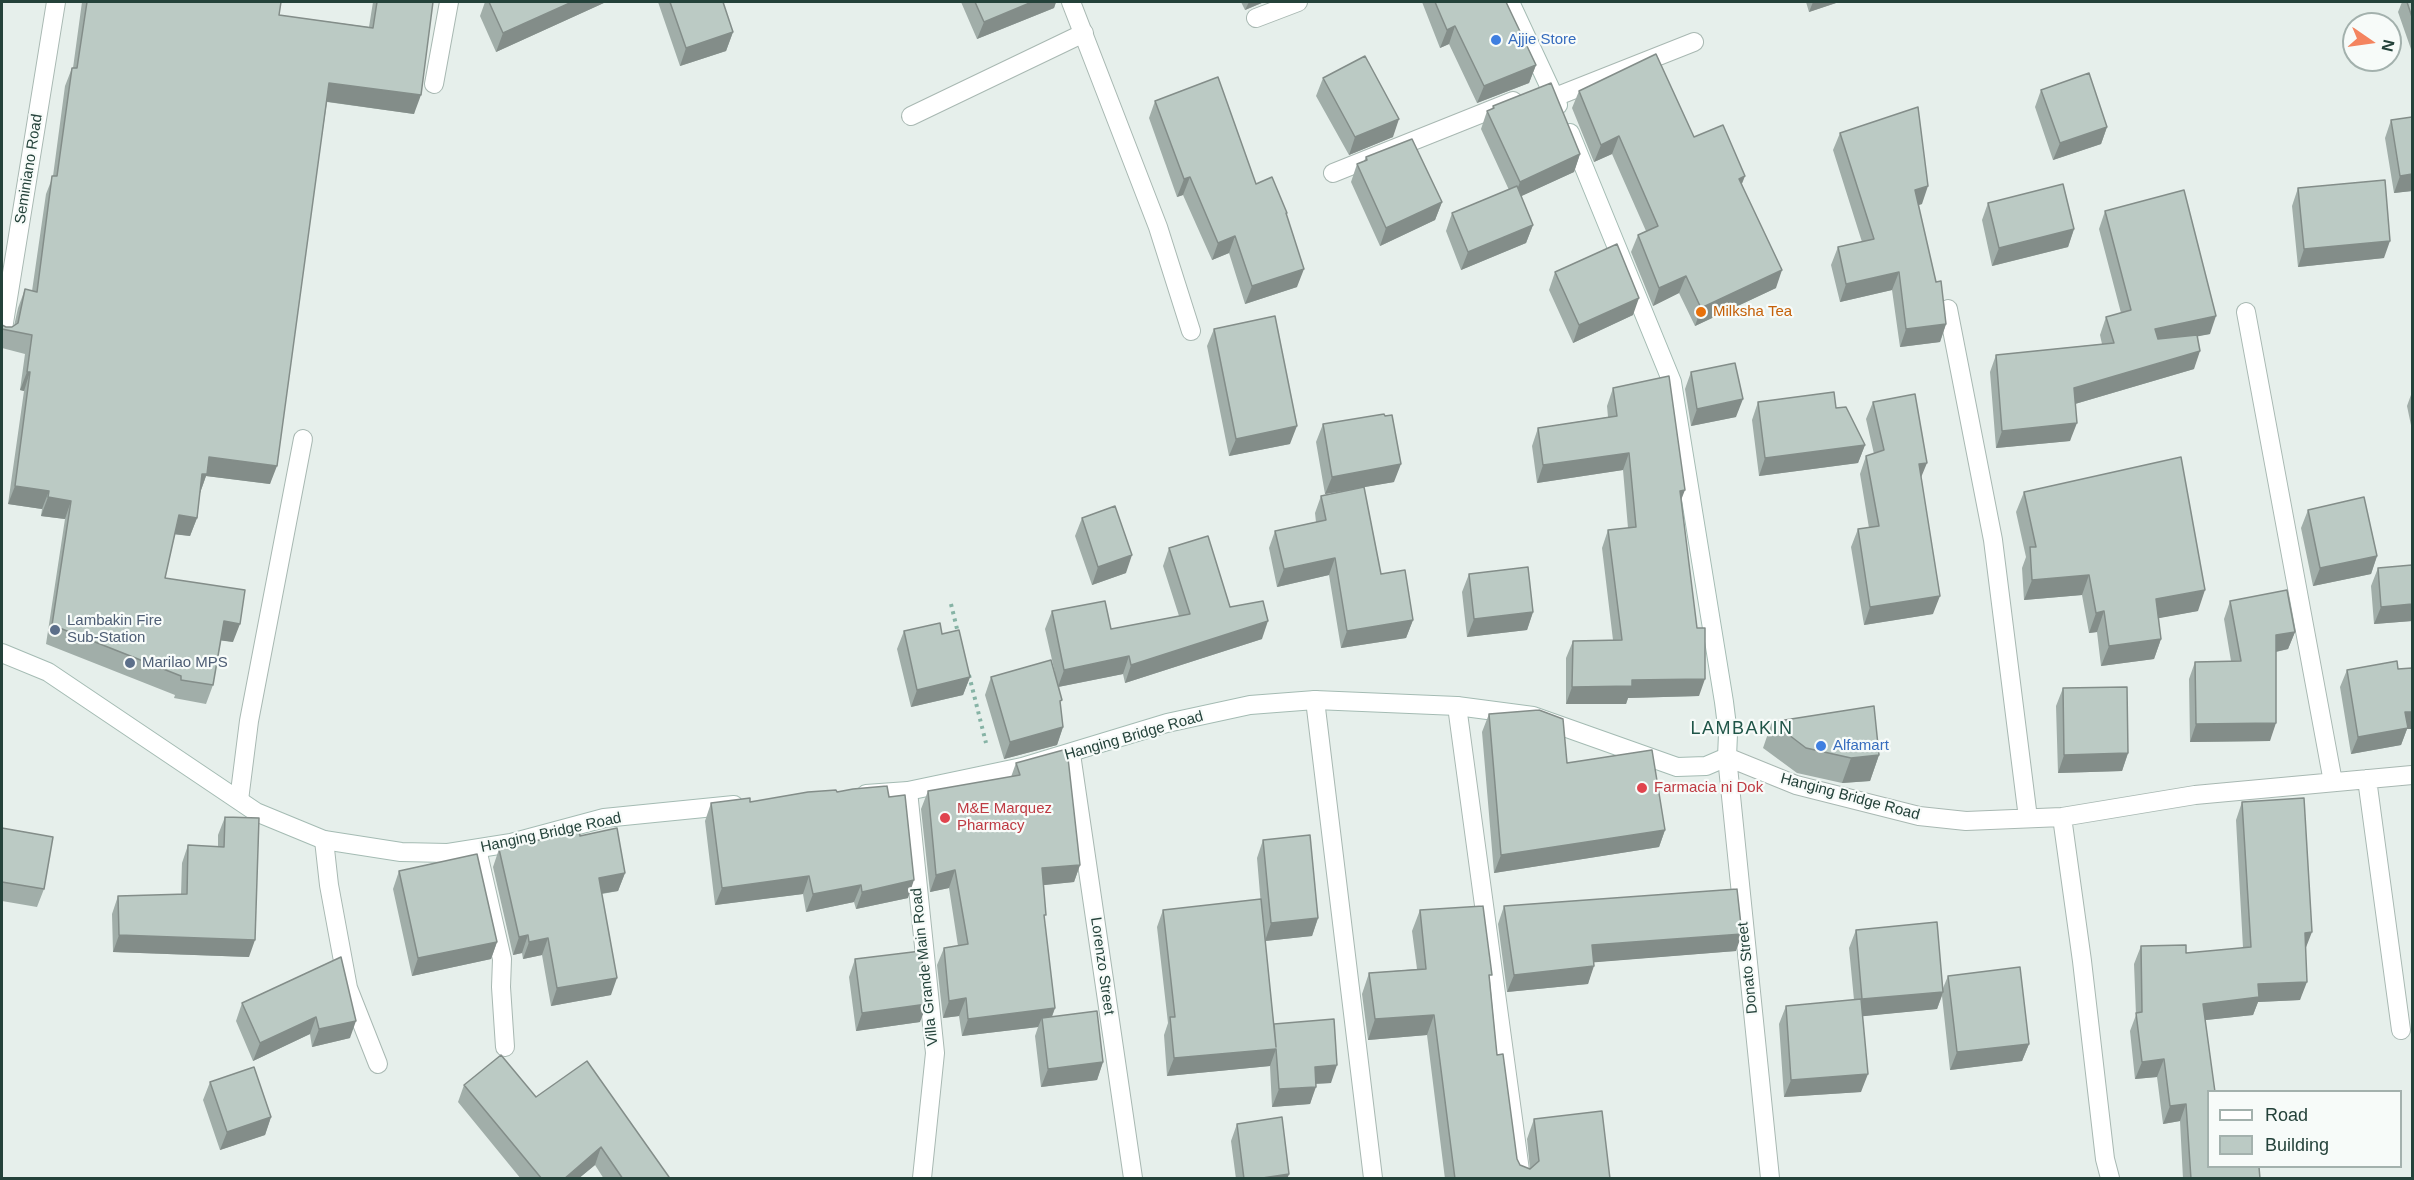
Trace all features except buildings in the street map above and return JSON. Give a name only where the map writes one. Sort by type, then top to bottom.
[{"type":"street","name":"Seminiano Road","points":[[2,335],[56,2]]},
{"type":"street","points":[[434,84],[449,2]]},
{"type":"street","points":[[1071,2],[1158,227],[1191,331]]},
{"type":"street","points":[[1256,18],[1298,2]]},
{"type":"street","name":"Donato Street","points":[[1510,2],[1553,91],[1672,382],[1728,734],[1727,757],[1770,1179]]},
{"type":"street","points":[[911,116],[1084,33]]},
{"type":"street","points":[[1332,173],[1553,91],[1694,42]]},
{"type":"street","points":[[1948,309],[1993,540],[2028,818]]},
{"type":"street","points":[[2246,312],[2333,782]]},
{"type":"street","points":[[239,800],[249,721],[303,439]]},
{"type":"street","name":"Hanging Bridge Road","points":[[2,653],[48,672],[256,812],[324,840],[400,852],[448,853],[512,843],[604,818],[746,804]]},
{"type":"street","points":[[1315,700],[1373,1179]]},
{"type":"street","name":"Hanging Bridge Road","points":[[851,795],[908,791],[994,773],[1071,754],[1167,723],[1250,705],[1315,700],[1457,706],[1533,716],[1677,767],[1706,766],[1727,757],[1796,785],[1919,816],[1966,821],[2062,817],[2195,795],[2412,775]]},
{"type":"street","points":[[1457,706],[1521,1179]]},
{"type":"street","name":"Lorenzo Street","points":[[1071,754],[1132,1179]]},
{"type":"street","points":[[2367,780],[2401,1030]]},
{"type":"street","name":"Villa Grande Main Road","points":[[908,791],[935,1053],[922,1179]]},
{"type":"street","points":[[2062,817],[2109,1179]]},
{"type":"street","points":[[324,840],[331,897],[348,988],[378,1064]]},
{"type":"street","points":[[477,849],[502,959],[501,987],[506,1047]]},
{"type":"path","points":[[951,604],[959,638]]},
{"type":"path","points":[[968,672],[994,773]]},
{"type":"place","name":"Ajjie Store","points":[[1496,40]]},
{"type":"place","name":"Milksha Tea","points":[[1701,312]]},
{"type":"place","name":"Lambakin Fire Sub-Station","points":[[55,630]]},
{"type":"place","name":"Marilao MPS","points":[[130,663]]},
{"type":"place","name":"Alfamart","points":[[1821,746]]},
{"type":"place","name":"Farmacia ni Dok","points":[[1642,788]]},
{"type":"place","name":"M&E Marquez Pharmacy","points":[[945,818]]},
{"type":"district","name":"LAMBAKIN","points":[[1742,729]]}]
